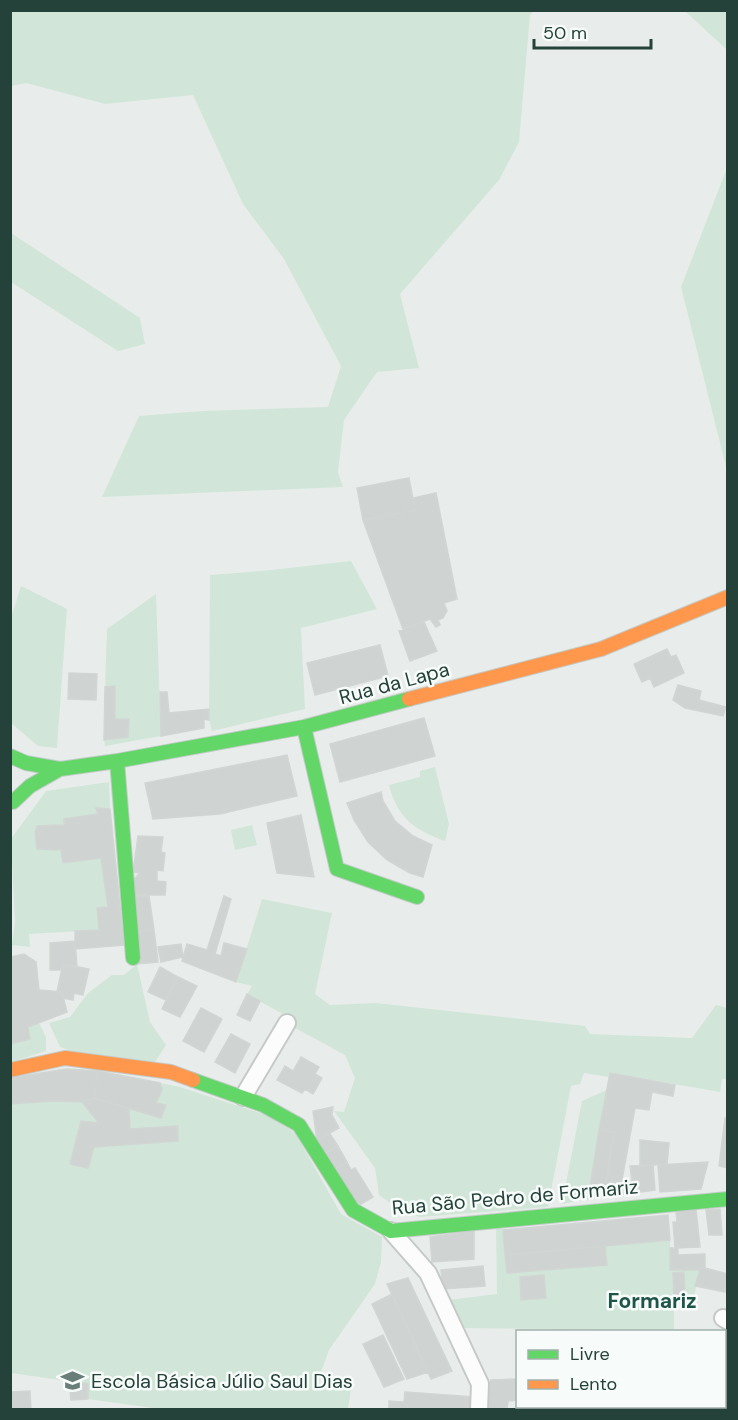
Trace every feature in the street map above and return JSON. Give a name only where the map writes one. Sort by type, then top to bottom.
[{"type":"street","name":"Rua da Lapa","points":[[12,804],[30,786],[60,770],[304,727],[601,649],[728,597]]},
{"type":"street","points":[[304,727],[337,869],[417,897]]},
{"type":"street","name":"Rua da Lapa","points":[[10,758],[60,770]]},
{"type":"street","points":[[10,758],[18,784],[12,804]]},
{"type":"street","points":[[117,761],[133,958]]},
{"type":"street","points":[[243,1097],[287,1023]]},
{"type":"street","name":"Rua São Pedro de Formariz","points":[[10,1070],[65,1058],[171,1072],[263,1105],[299,1125],[352,1210],[391,1231],[728,1199]]},
{"type":"street","points":[[412,1255],[412,1246],[417,1237],[427,1228]]},
{"type":"street","points":[[391,1231],[428,1273],[480,1384],[479,1410]]},
{"type":"green space","points":[[11,10],[534,11],[530,15],[519,142],[499,180],[400,294],[419,368],[377,372],[344,420],[338,472],[343,487],[102,497],[139,416],[202,411],[328,407],[341,366],[284,259],[243,204],[193,95],[105,104],[26,83],[11,86]]},
{"type":"green space","points":[[685,11],[727,11],[727,50]]},
{"type":"green space","points":[[727,168],[727,471],[681,287]]},
{"type":"green space","points":[[11,233],[140,318],[145,344],[118,351],[11,282]]},
{"type":"green space","points":[[351,561],[377,609],[301,628],[305,709],[212,731],[209,720],[210,575]]},
{"type":"green space","points":[[21,586],[67,609],[57,748],[38,746],[11,723],[11,618]]},
{"type":"green space","points":[[156,594],[161,736],[105,746],[104,740],[128,736],[128,719],[115,719],[115,687],[105,687],[107,629]]},
{"type":"green space","points":[[435,767],[449,824],[445,841],[424,832],[408,821],[397,806],[389,785],[420,777],[420,771]]},
{"type":"green space","points":[[109,782],[110,809],[97,808],[98,814],[65,819],[64,825],[37,826],[35,832],[38,849],[61,850],[64,863],[101,858],[108,907],[97,908],[99,930],[29,934],[30,947],[12,945],[15,922],[11,839],[46,791]]},
{"type":"green space","points":[[252,825],[257,845],[235,850],[231,830]]},
{"type":"green space","points":[[262,899],[332,913],[315,994],[330,1005],[376,1003],[585,1026],[590,1034],[692,1038],[716,1005],[727,1008],[727,1079],[722,1079],[720,1092],[610,1073],[609,1077],[584,1073],[580,1084],[571,1086],[548,1207],[419,1217],[399,1209],[379,1195],[375,1168],[334,1111],[344,1112],[355,1078],[345,1055],[295,1028],[297,1022],[247,994],[252,986],[236,982]]},
{"type":"green space","points":[[137,964],[150,1022],[166,1045],[155,1062],[72,1051],[60,1047],[49,1023],[70,1017],[88,993],[112,975],[124,975]]},
{"type":"green space","points":[[39,1023],[46,1037],[46,1051],[11,1062],[11,1044],[30,1039],[28,1027]]},
{"type":"green space","points":[[160,1083],[180,1087],[269,1116],[296,1134],[341,1214],[382,1237],[381,1262],[375,1284],[329,1350],[317,1384],[351,1390],[348,1409],[160,1409],[88,1399],[88,1384],[11,1373],[11,1104],[82,1102],[99,1123],[81,1122],[70,1163],[88,1168],[94,1147],[177,1141],[177,1126],[130,1129],[129,1108],[161,1118],[166,1105],[156,1103],[162,1090]]},
{"type":"green space","points":[[607,1090],[588,1199],[562,1204],[582,1101]]},
{"type":"green space","points":[[496,1226],[503,1230],[507,1273],[606,1265],[605,1246],[670,1240],[671,1270],[700,1270],[692,1305],[674,1304],[674,1330],[465,1328],[448,1300],[497,1294]]},
{"type":"building","points":[[409,478],[415,510],[363,520],[357,488]]},
{"type":"building","points":[[436,493],[457,599],[444,603],[447,611],[443,618],[438,620],[440,625],[436,627],[430,619],[403,629],[363,520],[415,510],[413,498]]},
{"type":"building","points":[[424,622],[437,651],[410,661],[399,631]]},
{"type":"building","points":[[380,645],[388,676],[315,695],[307,663]]},
{"type":"building","points":[[667,649],[671,657],[676,655],[684,673],[654,687],[650,678],[642,682],[634,664]]},
{"type":"building","points":[[69,673],[97,674],[96,700],[68,699]]},
{"type":"building","points":[[678,685],[701,691],[699,700],[726,707],[723,716],[685,708],[673,700]]},
{"type":"building","points":[[115,686],[115,719],[129,719],[128,737],[104,740],[105,687]]},
{"type":"building","points":[[160,692],[167,692],[169,713],[209,709],[209,720],[204,719],[204,728],[161,736]]},
{"type":"building","points":[[424,718],[435,756],[340,782],[330,744]]},
{"type":"building","points":[[287,755],[297,796],[220,814],[153,819],[145,783]]},
{"type":"building","points":[[381,792],[383,801],[395,821],[413,836],[432,845],[423,877],[410,873],[387,860],[368,842],[354,820],[347,803]]},
{"type":"building","points":[[96,808],[110,809],[124,945],[75,949],[75,931],[99,930],[97,908],[108,907],[101,858],[63,863],[61,850],[37,849],[35,832],[37,826],[64,825],[64,819],[98,814]]},
{"type":"building","points":[[301,815],[314,877],[277,873],[267,823]]},
{"type":"building","points":[[138,836],[163,837],[161,852],[165,853],[163,871],[157,870],[157,881],[166,882],[165,895],[131,895],[133,880],[140,873],[133,872]]},
{"type":"building","points":[[131,895],[149,896],[154,930],[136,932]]},
{"type":"building","points":[[224,896],[231,899],[215,954],[221,956],[224,943],[247,949],[236,982],[182,961],[187,944],[207,950]]},
{"type":"building","points":[[154,930],[158,962],[137,964],[136,932]]},
{"type":"building","points":[[75,941],[77,967],[63,964],[62,970],[50,970],[50,943]]},
{"type":"building","points":[[181,944],[183,957],[161,962],[158,947]]},
{"type":"building","points":[[24,954],[36,962],[39,990],[62,992],[67,1012],[28,1027],[30,1039],[10,1044],[10,957]]},
{"type":"building","points":[[63,964],[89,969],[83,995],[74,993],[73,1000],[63,998],[62,992],[57,992]]},
{"type":"building","points":[[160,967],[178,977],[166,1000],[148,992]]},
{"type":"building","points":[[178,977],[197,986],[180,1017],[162,1009]]},
{"type":"building","points":[[247,994],[260,1001],[250,1021],[237,1015]]},
{"type":"building","points":[[201,1008],[222,1019],[204,1052],[183,1041]]},
{"type":"building","points":[[231,1034],[250,1044],[235,1073],[215,1062]]},
{"type":"building","points":[[301,1057],[319,1067],[315,1074],[322,1078],[313,1094],[305,1089],[302,1093],[277,1080],[285,1066],[293,1071]]},
{"type":"building","points":[[66,1069],[98,1071],[94,1098],[82,1102],[10,1104],[10,1078]]},
{"type":"building","points":[[98,1071],[160,1083],[162,1090],[156,1103],[166,1105],[161,1118],[94,1098]]},
{"type":"building","points":[[610,1073],[675,1085],[673,1096],[652,1092],[649,1110],[635,1108],[622,1180],[606,1182],[614,1132],[599,1130]]},
{"type":"building","points":[[94,1098],[129,1108],[130,1129],[178,1126],[178,1141],[94,1147],[88,1168],[70,1164],[81,1121],[99,1123],[82,1102]]},
{"type":"building","points":[[333,1107],[332,1115],[339,1128],[317,1140],[313,1111]]},
{"type":"building","points":[[725,1118],[728,1118],[728,1168],[719,1166]]},
{"type":"building","points":[[599,1130],[614,1132],[606,1182],[632,1181],[630,1166],[653,1165],[655,1190],[588,1199]]},
{"type":"building","points":[[330,1134],[338,1146],[325,1153],[317,1140]]},
{"type":"building","points":[[640,1140],[669,1143],[667,1164],[640,1166]]},
{"type":"building","points":[[338,1146],[347,1162],[334,1170],[325,1153]]},
{"type":"building","points":[[347,1162],[351,1170],[355,1168],[373,1197],[356,1207],[334,1170]]},
{"type":"building","points":[[708,1162],[701,1189],[660,1192],[658,1165]]},
{"type":"building","points":[[696,1209],[700,1247],[675,1248],[673,1222],[677,1222],[676,1212]]},
{"type":"building","points":[[720,1209],[722,1235],[709,1235],[706,1210]]},
{"type":"building","points":[[668,1215],[670,1240],[505,1255],[503,1230]]},
{"type":"building","points":[[474,1231],[474,1259],[432,1262],[430,1237]]},
{"type":"building","points":[[605,1246],[607,1265],[507,1273],[505,1255]]},
{"type":"building","points":[[670,1248],[678,1248],[678,1255],[705,1254],[705,1267],[701,1267],[700,1270],[670,1270]]},
{"type":"building","points":[[483,1266],[485,1286],[443,1289],[441,1270]]},
{"type":"building","points":[[701,1267],[728,1274],[728,1288],[725,1292],[695,1286]]},
{"type":"building","points":[[684,1272],[685,1301],[674,1301],[673,1273]]},
{"type":"building","points":[[544,1275],[546,1298],[521,1300],[520,1277]]},
{"type":"building","points":[[408,1278],[452,1371],[431,1379],[387,1284]]},
{"type":"building","points":[[392,1294],[428,1372],[407,1379],[372,1304]]},
{"type":"building","points":[[726,1334],[728,1335],[728,1381],[726,1380]]},
{"type":"building","points":[[383,1335],[404,1379],[384,1387],[363,1344]]},
{"type":"building","points":[[516,1379],[516,1400],[508,1401],[507,1410],[484,1410],[491,1380]]},
{"type":"building","points":[[69,1381],[88,1384],[88,1399],[71,1400]]},
{"type":"building","points":[[30,1391],[31,1410],[10,1410],[10,1392]]},
{"type":"building","points":[[405,1392],[474,1397],[473,1410],[389,1410],[389,1401],[404,1402]]},
{"type":"traffic: fast","points":[[13,802],[30,786],[60,769],[304,727],[409,699]]},
{"type":"traffic: fast","points":[[304,727],[337,869],[417,897]]},
{"type":"traffic: fast","points":[[10,756],[26,763],[60,769]]},
{"type":"traffic: fast","points":[[117,761],[133,958]]},
{"type":"traffic: fast","points":[[193,1080],[263,1105],[299,1125],[353,1210],[391,1231],[728,1199]]},
{"type":"traffic: slow","points":[[409,699],[601,649],[728,597]]},
{"type":"traffic: slow","points":[[10,1070],[65,1058],[171,1072],[193,1080]]},
{"type":"place","name":"Escola Básica Júlio Saul Dias","points":[[73,1381]]},
{"type":"district","name":"Formariz","points":[[652,1301]]}]
